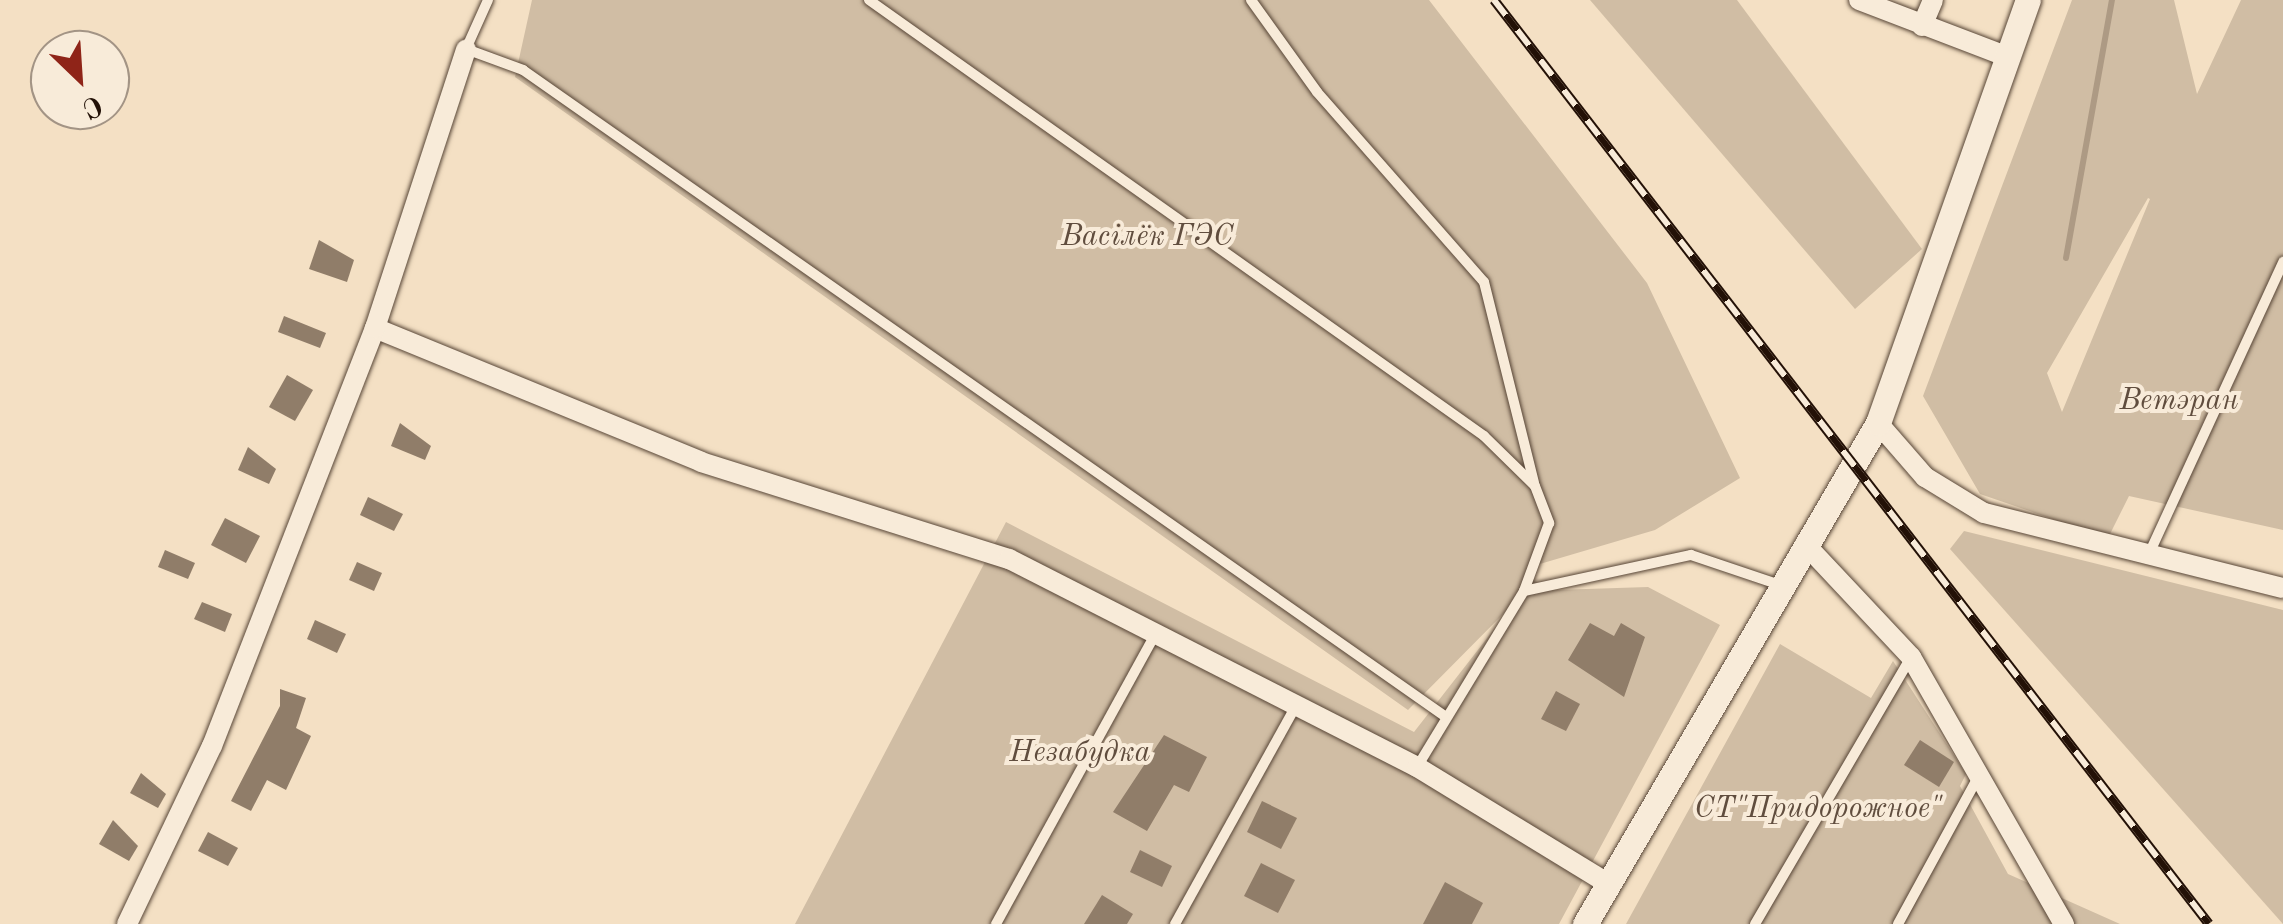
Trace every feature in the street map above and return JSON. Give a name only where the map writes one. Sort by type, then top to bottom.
[{"type":"street","points":[[1860,0],[2008,57]]},
{"type":"street","points":[[1922,26],[1933,0]]},
{"type":"street","points":[[1585,924],[1878,423],[2028,0]]},
{"type":"street","points":[[127,924],[212,746],[374,328],[466,48]]},
{"type":"street","points":[[374,328],[700,462],[1009,559],[1418,767],[1607,883]]},
{"type":"street","points":[[1878,423],[1925,477],[1984,513],[2148,558],[2283,588]]},
{"type":"street","points":[[1805,544],[1912,656],[2064,924]]},
{"type":"lane","points":[[488,0],[466,48],[523,70],[1446,717]]},
{"type":"lane","points":[[868,0],[1484,436],[1534,486]]},
{"type":"lane","points":[[1251,0],[1316,92],[1484,282],[1534,486],[1550,522],[1524,591],[1418,767]]},
{"type":"lane","points":[[2148,558],[2283,262]]},
{"type":"lane","points":[[1524,591],[1691,555],[1781,585]]},
{"type":"lane","points":[[996,924],[1155,635]]},
{"type":"lane","points":[[1755,924],[1912,656]]},
{"type":"lane","points":[[1175,924],[1296,706]]},
{"type":"lane","points":[[1898,924],[1978,777]]},
{"type":"green space","points":[[532,0],[1429,0],[1647,283],[1740,478],[1655,530],[1533,566],[1524,591],[1648,587],[1720,625],[1559,924],[795,924],[1006,522],[1414,732],[1516,601],[1408,710],[515,77]]},
{"type":"green space","points":[[1590,0],[1737,0],[1922,249],[1855,309]]},
{"type":"green space","name":"Ветэран","points":[[2072,0],[2174,0],[2197,94],[2241,0],[2283,0],[2283,530],[2129,496],[2108,538],[1980,494],[1923,396]],"holes":[[[2150,199],[2062,412],[2047,373]]]},
{"type":"green space","points":[[1964,531],[2283,610],[2283,924],[1950,549]]},
{"type":"green space","name":"СТ\"Придорожное\"","points":[[1780,644],[1871,698],[1893,661],[1966,774],[1960,786],[2008,874],[2120,924],[1626,924]]},
{"type":"building","points":[[319,240],[354,260],[347,282],[309,269]]},
{"type":"building","points":[[284,316],[326,333],[320,348],[278,332]]},
{"type":"building","points":[[287,375],[313,390],[295,421],[269,407]]},
{"type":"building","points":[[400,423],[431,446],[425,460],[391,446]]},
{"type":"building","points":[[248,447],[276,469],[269,484],[238,470]]},
{"type":"building","points":[[368,497],[403,514],[394,531],[360,515]]},
{"type":"building","points":[[225,518],[260,536],[246,563],[211,545]]},
{"type":"building","points":[[165,550],[195,563],[188,579],[158,567]]},
{"type":"building","points":[[357,562],[382,573],[374,591],[349,580]]},
{"type":"building","points":[[202,602],[232,614],[225,632],[194,619]]},
{"type":"building","points":[[315,620],[346,634],[337,653],[307,639]]},
{"type":"building","points":[[1590,623],[1614,636],[1621,623],[1645,637],[1624,697],[1568,660]]},
{"type":"building","points":[[280,689],[306,698],[296,728],[311,736],[286,790],[267,780],[251,811],[231,801],[280,706]]},
{"type":"building","points":[[1556,691],[1580,704],[1566,731],[1541,719]]},
{"type":"building","points":[[1164,735],[1207,757],[1189,792],[1174,785],[1147,831],[1113,812]]},
{"type":"building","points":[[1920,740],[1954,762],[1939,787],[1904,765]]},
{"type":"building","points":[[141,773],[166,794],[158,808],[130,793]]},
{"type":"building","points":[[1262,801],[1297,818],[1281,849],[1247,832]]},
{"type":"building","points":[[113,820],[138,846],[129,861],[99,844]]},
{"type":"building","points":[[208,832],[238,848],[228,866],[198,851]]},
{"type":"building","points":[[1140,850],[1172,866],[1162,887],[1130,872]]},
{"type":"building","points":[[1261,863],[1295,880],[1278,913],[1244,896]]},
{"type":"building","points":[[1445,882],[1483,903],[1472,924],[1423,924]]},
{"type":"building","points":[[1102,895],[1133,914],[1127,924],[1084,924]]},
{"type":"waterway","points":[[2066,258],[2112,0]]},
{"type":"railway","points":[[1494,0],[2209,924]]},
{"type":"park label","name":"Васілёк ГЭС","points":[[1147,237]]},
{"type":"park label","name":"Незабудка","points":[[1080,753]]}]
